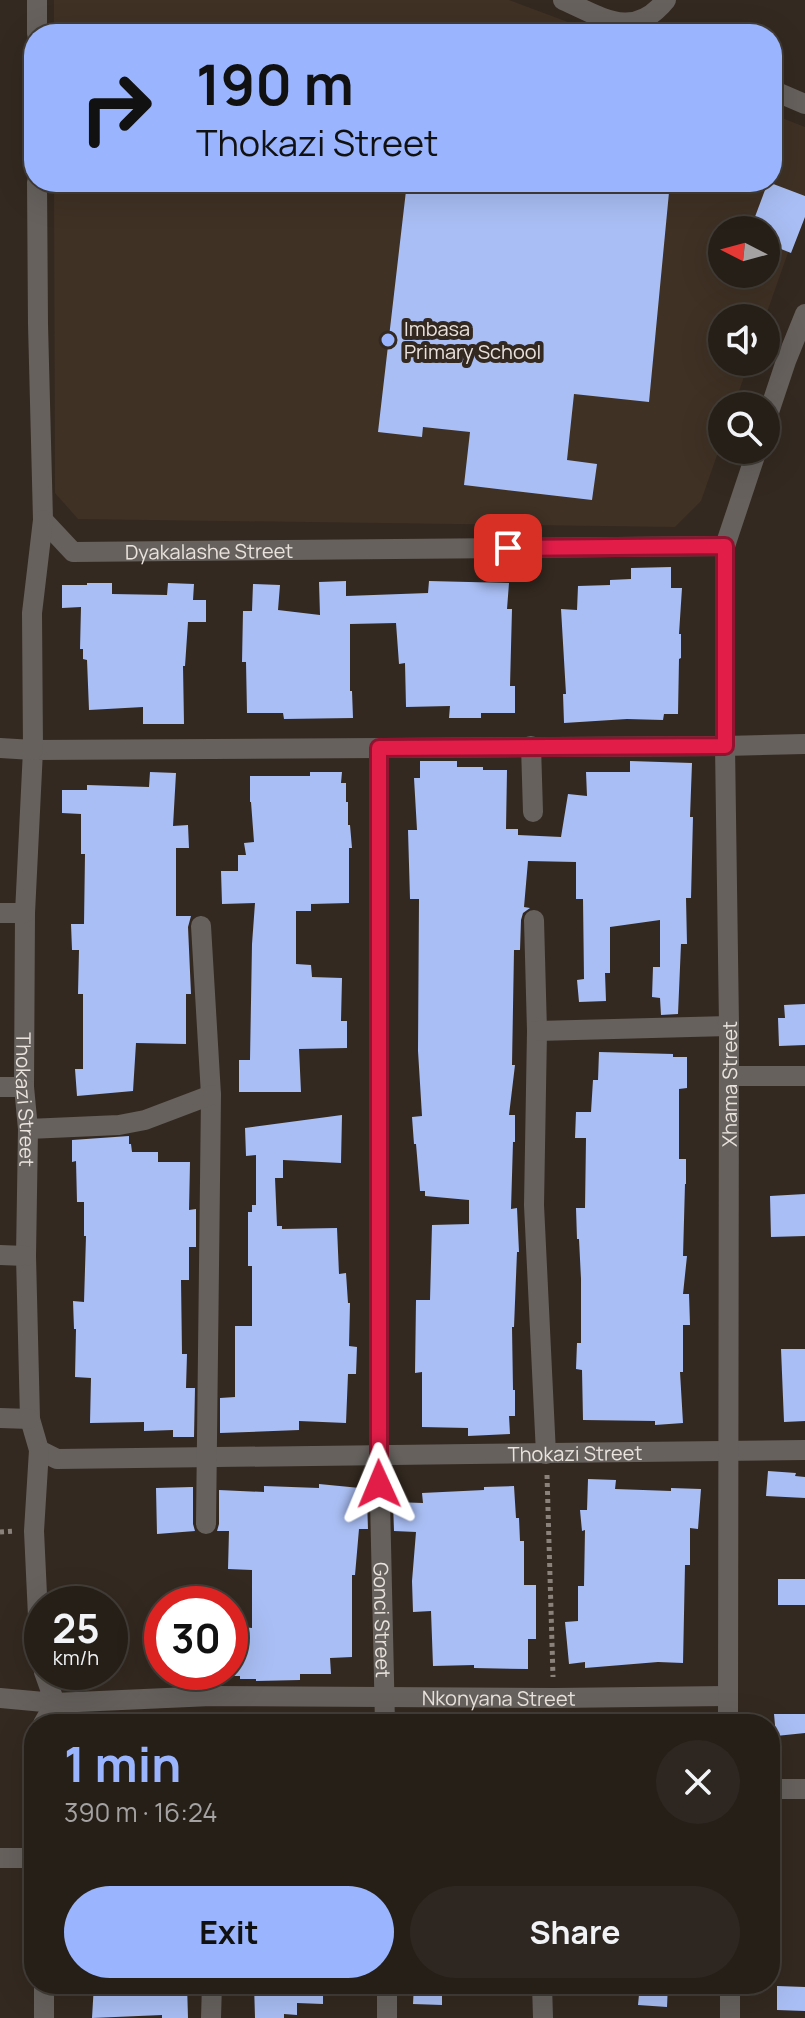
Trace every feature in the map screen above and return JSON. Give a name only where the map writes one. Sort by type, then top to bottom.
[{"type":"street","points":[[37,0],[37,24]]},
{"type":"street","points":[[563,0],[616,23],[642,24]]},
{"type":"street","points":[[639,22],[666,0]]},
{"type":"street","points":[[782,94],[805,104]]},
{"type":"street","points":[[37,192],[43,520]]},
{"type":"street","points":[[776,392],[805,314]]},
{"type":"street","name":"Xhama Street","points":[[728,1714],[729,1026],[725,546],[752,464]]},
{"type":"street","name":"Dyakalashe Street","points":[[43,520],[73,552],[725,546]]},
{"type":"street","name":"Thokazi Street","points":[[43,520],[32,613],[33,750],[25,913],[24,1087],[28,1129],[26,1256],[30,1419],[39,1450],[57,1459],[805,1450]]},
{"type":"street","points":[[0,748],[805,744]]},
{"type":"street","points":[[531,746],[533,812]]},
{"type":"street","name":"Gonci Street","points":[[379,748],[379,1454],[385,1714]]},
{"type":"street","points":[[0,913],[25,913]]},
{"type":"street","points":[[534,920],[537,1031],[534,1205],[546,1454]]},
{"type":"street","points":[[201,926],[211,1095],[206,1524]]},
{"type":"street","points":[[537,1031],[729,1026]]},
{"type":"street","points":[[729,1076],[805,1076]]},
{"type":"street","points":[[0,1087],[24,1087]]},
{"type":"street","points":[[28,1129],[119,1125],[145,1120],[211,1095]]},
{"type":"street","points":[[0,1255],[26,1256]]},
{"type":"street","points":[[0,1418],[30,1419]]},
{"type":"street","points":[[37,1586],[34,1531],[39,1450]]},
{"type":"street","points":[[49,1714],[55,1703],[50,1690]]},
{"type":"street","name":"Nkonyana Street","points":[[0,1698],[55,1703],[211,1696],[727,1696]]},
{"type":"street","points":[[780,1789],[805,1789]]},
{"type":"street","points":[[0,1858],[24,1858]]},
{"type":"street","points":[[44,1994],[44,2018]]},
{"type":"street","points":[[211,2018],[212,1994]]},
{"type":"street","points":[[387,1994],[387,2018]]},
{"type":"street","points":[[542,1994],[543,2018]]},
{"type":"street","points":[[730,1994],[730,2018]]},
{"type":"path","points":[[546,1454],[554,1698]]},
{"type":"shaded area","points":[[54,0],[509,0],[573,24],[54,24]]},
{"type":"shaded area","name":"Imbasa Primary School","points":[[782,118],[805,127],[805,209],[780,275],[780,216],[708,216],[708,288],[776,288],[770,304],[708,304],[708,376],[744,376],[739,392],[708,392],[708,464],[714,464],[701,501],[675,527],[78,519],[55,493],[54,192],[782,192]]},
{"type":"building","points":[[782,187],[805,196],[805,217],[791,253],[780,249],[780,216],[755,216],[764,192],[782,192]]},
{"type":"building","points":[[406,192],[669,192],[649,402],[574,394],[567,460],[597,464],[592,500],[464,485],[470,432],[423,427],[422,437],[378,432]]},
{"type":"building","points":[[671,567],[671,588],[682,588],[678,714],[664,714],[663,720],[564,723],[563,694],[566,694],[561,609],[577,610],[578,586],[610,585],[610,580],[631,579],[631,568]]},
{"type":"building","points":[[346,581],[346,596],[428,593],[429,581],[509,583],[507,609],[512,609],[510,686],[515,686],[515,713],[481,713],[481,718],[449,718],[450,706],[406,707],[405,663],[399,664],[396,623],[350,624],[353,718],[284,719],[283,713],[247,713],[246,662],[242,662],[243,611],[252,611],[253,584],[280,585],[278,610],[320,615],[319,582]]},
{"type":"building","points":[[112,583],[112,594],[167,595],[168,583],[194,584],[193,600],[206,600],[206,622],[188,622],[183,666],[184,724],[143,724],[143,707],[89,710],[87,660],[83,659],[83,649],[80,649],[81,607],[62,608],[62,585]]},
{"type":"building","points":[[420,761],[457,761],[457,767],[507,770],[506,829],[518,829],[518,835],[561,837],[568,794],[587,796],[586,772],[630,772],[630,761],[692,763],[691,898],[686,898],[687,944],[681,944],[678,1014],[661,1015],[660,998],[652,997],[653,967],[660,967],[660,920],[610,927],[610,973],[605,973],[606,1001],[579,1002],[577,980],[584,979],[583,899],[576,899],[576,862],[528,861],[524,907],[530,908],[523,913],[521,920],[520,950],[514,950],[512,1065],[515,1065],[509,1115],[515,1115],[511,1209],[517,1208],[519,1252],[512,1327],[515,1416],[509,1416],[510,1434],[468,1436],[468,1428],[422,1427],[422,1372],[415,1373],[416,1300],[430,1300],[432,1225],[469,1224],[469,1200],[425,1196],[425,1191],[420,1191],[414,1144],[412,1117],[422,1116],[418,1051],[419,899],[410,899],[408,830],[417,830],[414,778],[420,778]]},
{"type":"building","points":[[150,772],[176,773],[173,826],[188,825],[189,848],[176,848],[176,916],[191,916],[188,927],[191,994],[186,994],[186,1044],[136,1043],[133,1091],[77,1096],[75,1069],[83,1069],[83,994],[78,994],[79,950],[72,950],[71,924],[84,924],[85,854],[81,854],[81,814],[62,813],[62,790],[87,790],[87,785],[149,787]]},
{"type":"building","points":[[310,772],[342,772],[341,783],[346,783],[352,848],[349,848],[349,903],[311,904],[311,911],[296,911],[296,964],[311,965],[312,977],[342,978],[341,1021],[347,1021],[347,1048],[299,1049],[301,1092],[239,1092],[239,1060],[250,1060],[255,903],[222,904],[221,871],[238,871],[238,855],[246,855],[244,843],[254,842],[250,776],[310,776]]},
{"type":"building","points":[[805,1004],[805,1045],[779,1046],[778,1018],[785,1018],[784,1005]]},
{"type":"building","points":[[599,1052],[687,1057],[687,1088],[679,1089],[679,1159],[686,1159],[683,1256],[687,1256],[683,1294],[689,1294],[690,1325],[683,1325],[683,1372],[680,1372],[683,1423],[655,1425],[655,1421],[583,1420],[582,1370],[576,1369],[577,1343],[581,1343],[581,1279],[576,1208],[585,1208],[586,1138],[575,1138],[576,1112],[591,1112],[593,1080],[598,1080]]},
{"type":"building","points":[[342,1115],[341,1163],[283,1160],[283,1178],[275,1178],[277,1226],[282,1226],[282,1229],[337,1228],[339,1274],[346,1273],[350,1303],[349,1346],[357,1347],[356,1374],[348,1374],[346,1423],[299,1421],[299,1430],[220,1433],[220,1398],[235,1397],[235,1326],[252,1326],[248,1212],[252,1212],[252,1205],[256,1205],[256,1155],[246,1156],[245,1128]]},
{"type":"building","points":[[129,1136],[132,1152],[158,1152],[158,1162],[190,1162],[189,1210],[196,1209],[196,1247],[189,1247],[189,1280],[181,1280],[182,1354],[187,1354],[186,1388],[195,1388],[194,1437],[173,1437],[173,1430],[144,1431],[144,1422],[90,1423],[91,1378],[75,1377],[73,1301],[84,1302],[86,1236],[84,1202],[77,1202],[72,1140]]},
{"type":"building","points":[[805,1194],[805,1236],[771,1237],[770,1196]]},
{"type":"building","points":[[781,1349],[805,1349],[805,1421],[784,1422]]},
{"type":"building","points":[[768,1471],[796,1473],[795,1476],[805,1477],[805,1498],[766,1496]]},
{"type":"building","points":[[588,1479],[616,1480],[615,1489],[701,1489],[698,1529],[690,1528],[690,1565],[685,1565],[683,1663],[585,1668],[585,1662],[569,1664],[565,1622],[578,1621],[578,1586],[584,1586],[585,1530],[582,1531],[580,1510],[587,1510]]},
{"type":"building","points":[[319,1484],[360,1488],[361,1500],[367,1500],[368,1529],[359,1529],[355,1575],[352,1575],[352,1657],[330,1658],[331,1674],[300,1674],[300,1680],[248,1679],[252,1570],[228,1569],[229,1531],[217,1531],[219,1490],[264,1492],[264,1486],[319,1488]]},
{"type":"building","points":[[514,1486],[520,1541],[524,1541],[524,1585],[536,1585],[536,1639],[528,1639],[528,1669],[433,1666],[431,1611],[413,1612],[416,1532],[394,1531],[393,1502],[423,1503],[422,1493]]},
{"type":"building","points":[[193,1487],[195,1531],[157,1534],[156,1488]]},
{"type":"building","points":[[778,1579],[805,1579],[805,1605],[778,1605]]},
{"type":"building","points":[[780,1714],[805,1714],[805,1733],[780,1736]]},
{"type":"building","points":[[780,1986],[805,1987],[805,2011],[777,2010]]},
{"type":"building","points":[[93,1994],[187,1994],[188,2018],[162,2018],[162,2015],[92,2018]]},
{"type":"building","points":[[254,1994],[323,1994],[323,2004],[297,2003],[297,2015],[255,2018]]},
{"type":"building","points":[[414,1994],[442,1994],[442,2005],[413,2004]]},
{"type":"building","points":[[639,1994],[668,1994],[667,2007],[638,2005]]},
{"type":"place","name":"Imbasa Primary School","points":[[388,340]]},
{"type":"route","points":[[379,1484],[379,748],[725,746],[725,546],[508,548]]}]
